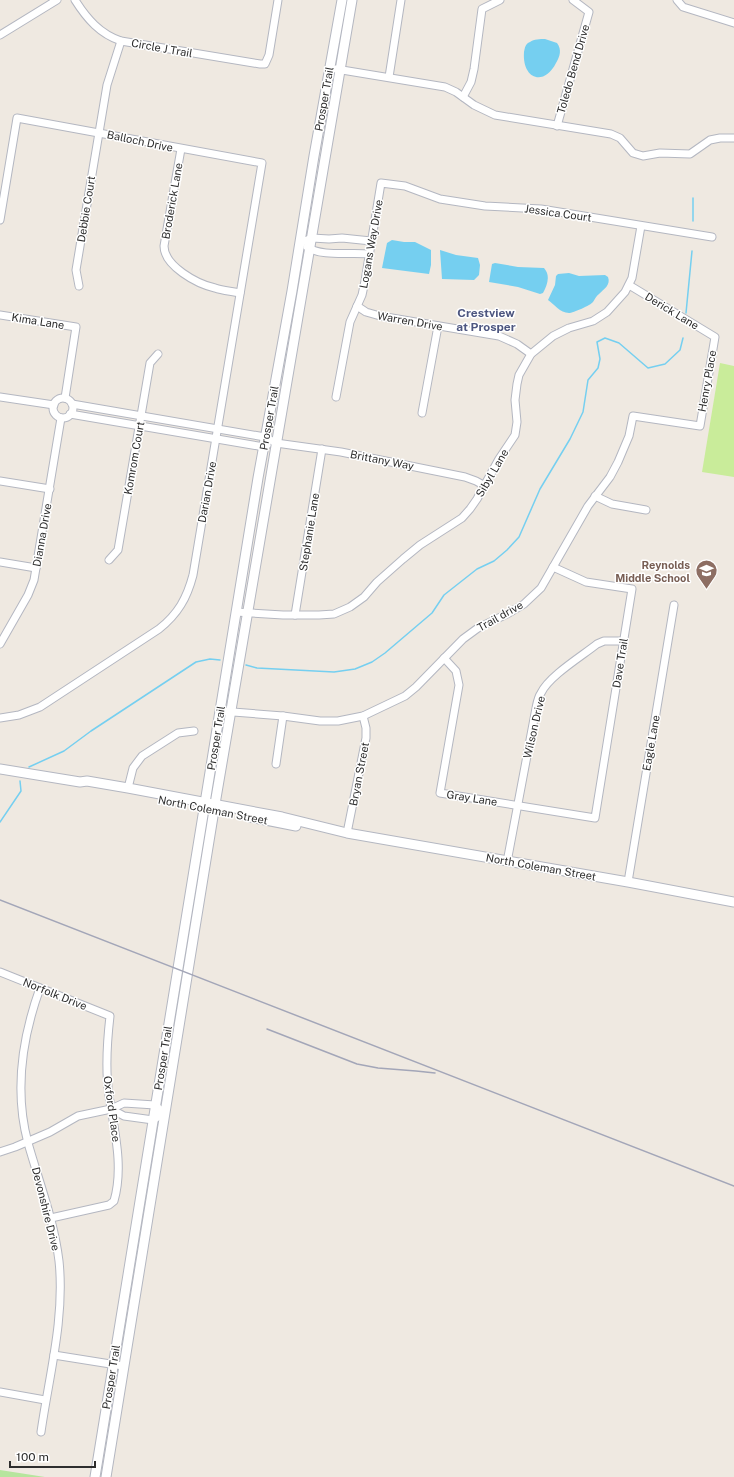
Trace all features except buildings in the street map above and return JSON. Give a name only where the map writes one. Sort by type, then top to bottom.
[{"type":"main road","name":"Prosper Trail","points":[[106,1477],[123,1366],[145,1240],[210,806],[220,711],[265,437],[342,0]]},
{"type":"main road","name":"Prosper Trail","points":[[95,1477],[112,1365],[135,1238],[155,1106],[210,806],[230,712],[352,0]]},
{"type":"main road","name":"North Coleman Street","points":[[0,769],[128,788],[332,833],[347,833],[734,902]]},
{"type":"main road","name":"North Coleman Street","points":[[80,782],[86,786],[100,789],[210,806]]},
{"type":"main road","points":[[135,1238],[145,1240]]},
{"type":"street","points":[[0,35],[57,0]]},
{"type":"street","name":"Circle J Trail","points":[[75,0],[87,19],[108,35],[122,41],[255,64],[265,64],[269,55],[278,0]]},
{"type":"street","points":[[389,77],[401,0]]},
{"type":"street","points":[[463,97],[471,82],[482,9],[500,0]]},
{"type":"street","name":"Toledo Bend Drive","points":[[557,126],[589,12],[573,0]]},
{"type":"street","points":[[677,0],[683,7],[734,23]]},
{"type":"street","name":"Debbie Court","points":[[79,286],[76,270],[99,132],[109,76],[122,41]]},
{"type":"street","points":[[330,68],[445,87],[474,105],[495,115],[617,136],[633,153],[643,156],[660,153],[690,154],[710,140],[734,138]]},
{"type":"street","name":"Balloch Drive","points":[[0,220],[17,118],[262,163]]},
{"type":"street","name":"Broderick Lane","points":[[181,149],[164,252],[172,264],[196,280],[214,288],[240,293]]},
{"type":"street","name":"Darian Drive","points":[[0,718],[19,715],[40,707],[160,629],[176,614],[186,597],[193,575],[262,163]]},
{"type":"street","name":"Jessica Court","points":[[381,183],[405,186],[440,199],[485,206],[541,208],[712,237]]},
{"type":"street","name":"Logans Way Drive","points":[[336,397],[350,322],[362,295],[381,183]]},
{"type":"street","name":"Sibyl Lane","points":[[236,612],[247,614],[319,616],[334,614],[350,607],[364,597],[377,582],[420,545],[462,518],[470,510],[499,459],[515,436],[517,422],[515,405],[517,384],[519,375],[531,354],[561,331],[593,321],[607,312],[619,299],[629,285],[635,266],[641,226]]},
{"type":"street","points":[[300,243],[312,238],[371,241]]},
{"type":"street","points":[[349,239],[349,253]]},
{"type":"street","points":[[300,243],[310,250],[324,253],[369,254]]},
{"type":"street","name":"Derick Lane","points":[[629,285],[715,337]]},
{"type":"street","name":"Warren Drive","points":[[357,306],[366,312],[380,316],[498,336],[517,344],[531,354]]},
{"type":"street","name":"Kima Lane","points":[[0,315],[76,327],[65,398]]},
{"type":"street","points":[[422,413],[438,326]]},
{"type":"street","name":"Henry Place","points":[[700,426],[715,337]]},
{"type":"street","name":"Komrom Court","points":[[109,560],[118,550],[150,364],[158,354]]},
{"type":"street","points":[[0,397],[54,405]]},
{"type":"street","points":[[65,398],[72,404],[73,408],[70,414],[65,418],[61,418],[56,414],[53,408],[58,400],[65,398]]},
{"type":"street","name":"Brittany Way","points":[[72,404],[265,437],[276,443],[322,449],[408,465],[464,477],[485,486]]},
{"type":"street","name":"Brittany Way","points":[[70,414],[264,446],[276,443]]},
{"type":"street","name":"Trail drive","points":[[220,711],[283,716],[320,721],[338,721],[363,716],[405,696],[463,639],[524,604],[542,588],[582,516],[610,477],[618,462],[629,436],[633,416],[700,426]]},
{"type":"street","name":"Dianna Drive","points":[[0,644],[28,595],[34,580],[61,418]]},
{"type":"street","name":"Stephanie Lane","points":[[296,615],[322,449]]},
{"type":"street","points":[[0,481],[50,489]]},
{"type":"street","points":[[595,496],[612,504],[646,510]]},
{"type":"street","points":[[0,562],[36,568]]},
{"type":"street","name":"Dave Trail","points":[[553,567],[586,582],[632,589],[595,818]]},
{"type":"street","name":"Eagle Lane","points":[[628,882],[674,605]]},
{"type":"street","name":"Wilson Drive","points":[[507,862],[536,708],[540,694],[554,677],[597,644],[604,640],[623,641]]},
{"type":"street","name":"Gray Lane","points":[[444,658],[456,670],[459,685],[440,792],[595,818]]},
{"type":"street","points":[[276,764],[283,716]]},
{"type":"street","name":"Bryan Street","points":[[347,833],[366,738],[366,728],[363,716]]},
{"type":"street","points":[[128,788],[133,768],[142,756],[178,733],[194,731]]},
{"type":"street","name":"Norfolk Drive","points":[[0,972],[110,1016]]},
{"type":"street","name":"Devonshire Drive","points":[[40,988],[26,1034],[21,1079],[22,1112],[28,1142],[51,1218],[56,1242],[60,1276],[59,1312],[54,1355],[41,1432]]},
{"type":"street","name":"Oxford Place","points":[[51,1218],[109,1205],[114,1201],[118,1180],[118,1152],[107,1081],[106,1055],[110,1016]]},
{"type":"street","points":[[0,1152],[50,1132],[78,1116],[111,1109],[124,1103],[155,1106],[164,1113],[153,1120],[124,1116],[111,1109]]},
{"type":"street","points":[[54,1355],[123,1366]]},
{"type":"street","points":[[0,1392],[46,1400]]},
{"type":"green space","points":[[720,363],[734,366],[734,477],[702,472]]},
{"type":"green space","points":[[0,1470],[45,1477],[0,1477]]},
{"type":"water","points":[[537,39],[545,39],[557,43],[560,48],[559,55],[551,71],[546,75],[535,77],[530,74],[526,68],[524,61],[525,48],[527,44],[532,41]]},
{"type":"water","points":[[392,240],[415,242],[431,250],[431,265],[429,274],[382,268],[387,243]]},
{"type":"water","points":[[440,250],[456,255],[478,258],[480,265],[479,275],[474,280],[442,279]]},
{"type":"water","points":[[495,263],[518,267],[544,268],[548,277],[543,293],[540,294],[518,287],[489,282],[492,264]]},
{"type":"water","points":[[569,273],[579,276],[605,275],[608,277],[609,282],[592,303],[574,312],[566,313],[548,300],[555,285],[556,276],[558,274]]},
{"type":"waterway","points":[[693,198],[693,221]]},
{"type":"waterway","points":[[686,313],[692,251]]},
{"type":"waterway","points":[[246,665],[257,668],[334,672],[355,669],[372,662],[385,653],[432,613],[444,595],[477,569],[494,561],[519,537],[540,489],[570,439],[583,412],[588,380],[598,368],[600,359],[597,342],[605,338],[619,343],[648,368],[665,364],[680,350],[683,338]]},
{"type":"waterway","points":[[29,767],[64,751],[91,731],[196,662],[210,659],[220,660]]},
{"type":"waterway","points":[[0,822],[21,791],[20,781]]},
{"type":"railway","points":[[0,900],[734,1186]]},
{"type":"railway","points":[[267,1029],[357,1064],[378,1068],[435,1073]]},
{"type":"place","name":"Reynolds Middle School","points":[[706,590]]},
{"type":"district","name":"Crestview at Prosper","points":[[486,320]]}]
